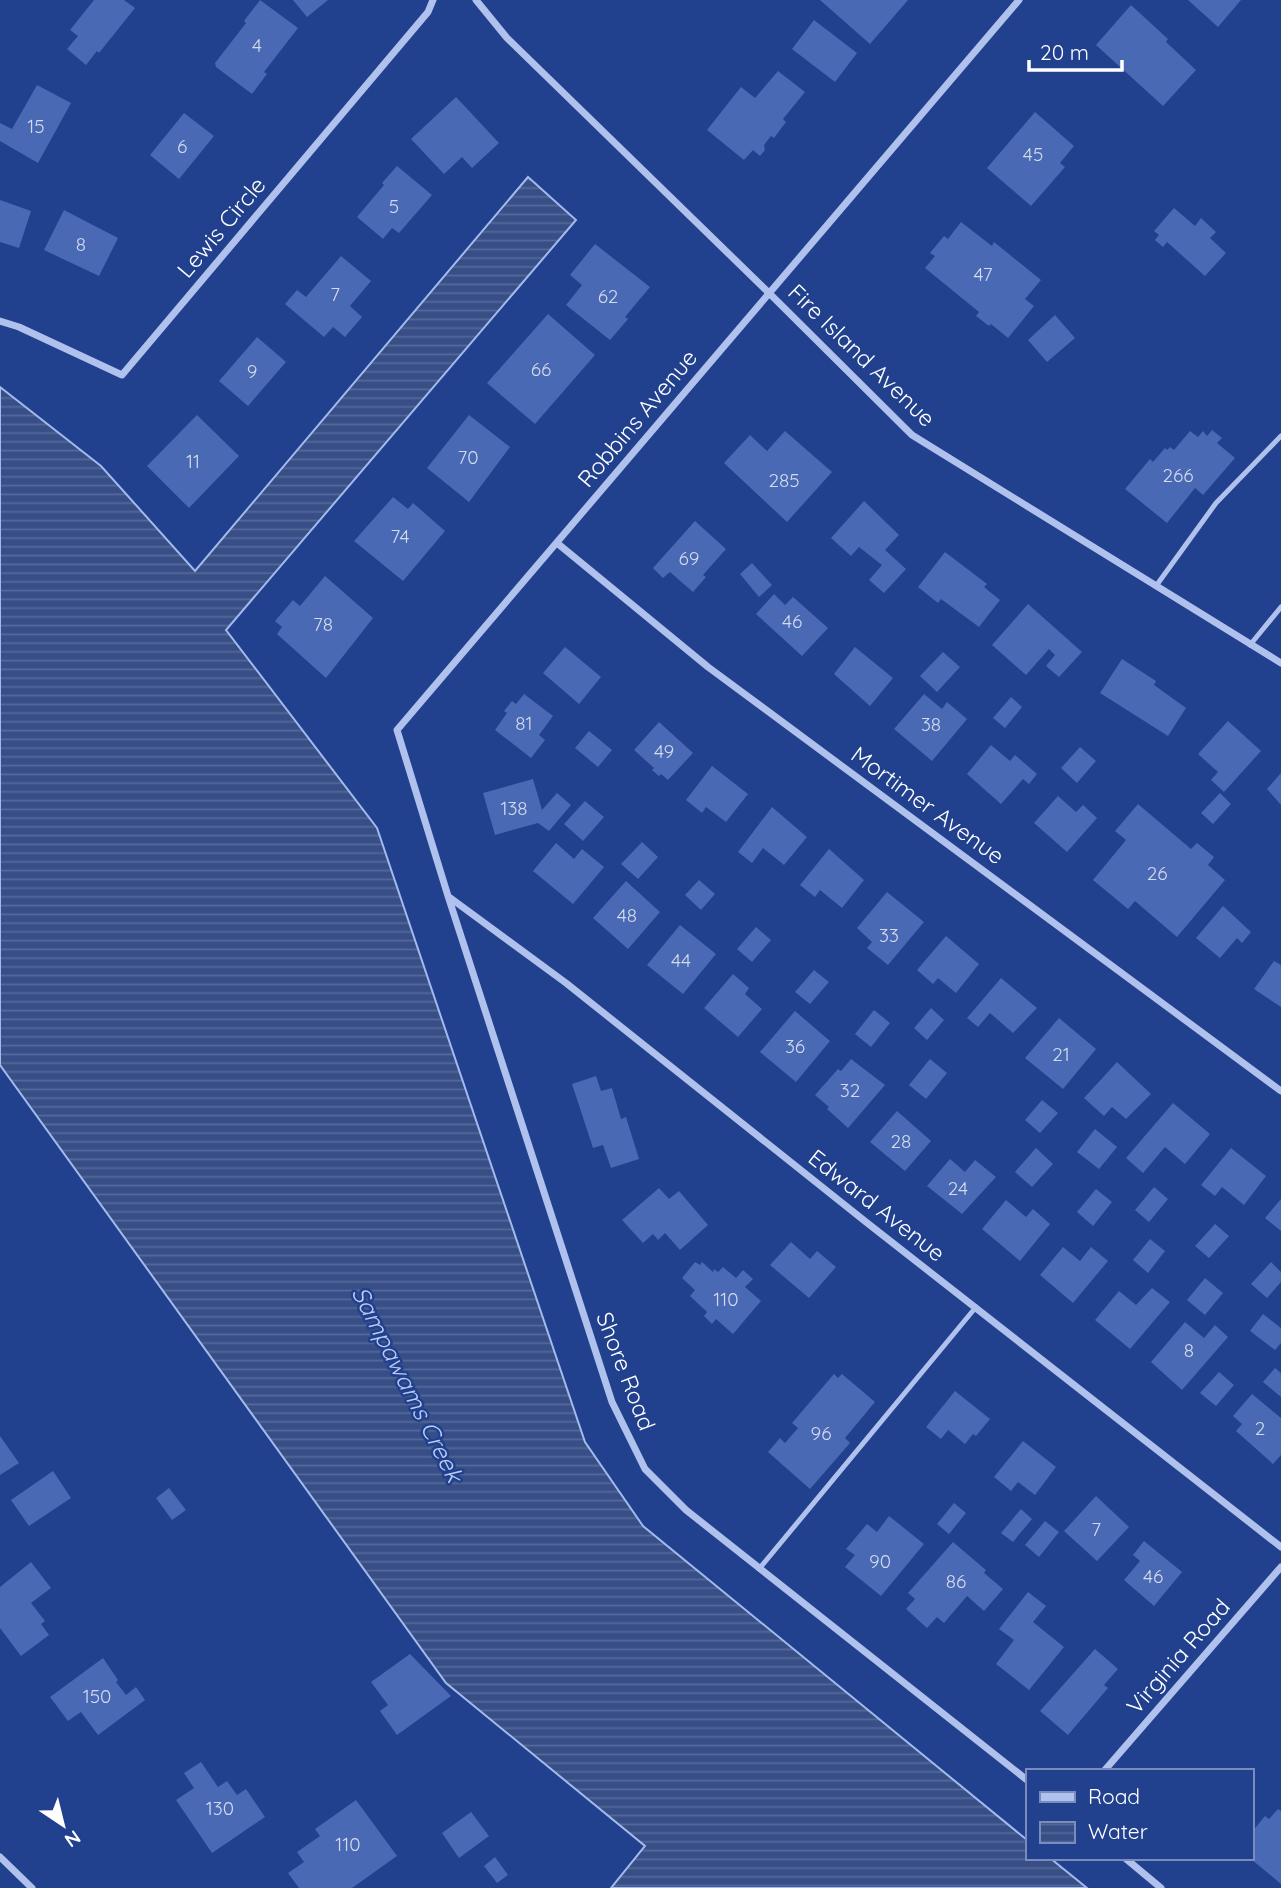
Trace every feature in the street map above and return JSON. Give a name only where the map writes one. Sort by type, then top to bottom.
[{"type":"street","name":"Lewis Circle","points":[[0,321],[19,327],[122,375],[428,12],[433,0]]},
{"type":"street","name":"Fire Island Avenue","points":[[476,0],[507,38],[912,435],[1281,663]]},
{"type":"street","name":"Robbins Avenue","points":[[448,896],[397,730],[1019,0]]},
{"type":"street","name":"Mortimer Avenue","points":[[556,543],[708,667],[1281,1091]]},
{"type":"street","name":"Edward Avenue","points":[[448,896],[566,983],[1281,1547]]},
{"type":"street","name":"Shore Road","points":[[448,896],[612,1402],[645,1469],[686,1510],[1026,1779]]},
{"type":"street","name":"Virginia Road","points":[[1106,1769],[1281,1567]]},
{"type":"street","points":[[0,1857],[32,1888]]},
{"type":"street","points":[[1127,1860],[1161,1888]]},
{"type":"lane","points":[[1156,586],[1216,503],[1281,436]]},
{"type":"lane","points":[[1250,645],[1281,607]]},
{"type":"lane","points":[[759,1569],[976,1307]]},
{"type":"water","name":"Sampawams Creek","points":[[528,177],[576,220],[226,630],[377,828],[585,1442],[643,1526],[1026,1839],[1026,1860],[1052,1860],[1087,1888],[611,1888],[645,1846],[446,1683],[0,1065],[0,387],[101,466],[195,571]]},
{"type":"building","points":[[94,0],[124,0],[135,8],[86,65],[67,49],[78,36],[70,30]]},
{"type":"building","points":[[260,0],[298,28],[264,72],[267,74],[252,94],[216,67],[215,63]]},
{"type":"building","points":[[293,0],[328,0],[307,17]]},
{"type":"building","points":[[820,0],[908,0],[870,44]]},
{"type":"building","points":[[1188,0],[1241,0],[1218,27]]},
{"type":"building","points":[[1131,5],[1168,39],[1166,42],[1196,70],[1163,106],[1096,45]]},
{"type":"building","points":[[814,20],[857,53],[835,82],[792,49]]},
{"type":"building","points":[[778,71],[805,92],[783,119],[786,122],[774,138],[771,136],[764,145],[765,150],[760,156],[753,150],[744,160],[707,130],[741,87],[755,98]]},
{"type":"building","points":[[37,85],[71,103],[38,163],[0,141],[0,123],[12,129]]},
{"type":"building","points":[[456,97],[499,143],[472,168],[462,157],[444,174],[411,139]]},
{"type":"building","points":[[1035,112],[1074,146],[1060,163],[1065,167],[1031,206],[987,168]]},
{"type":"building","points":[[184,113],[214,136],[179,179],[150,155]]},
{"type":"building","points":[[397,166],[432,195],[399,233],[392,228],[383,239],[357,217]]},
{"type":"building","points":[[0,200],[31,211],[19,248],[0,242]]},
{"type":"building","points":[[1174,208],[1195,226],[1201,218],[1216,232],[1210,238],[1226,253],[1205,276],[1167,242],[1163,247],[1155,240],[1159,235],[1154,231]]},
{"type":"building","points":[[64,210],[118,238],[99,276],[44,250]]},
{"type":"building","points":[[961,222],[992,246],[994,242],[1041,280],[1025,299],[1034,306],[1008,338],[976,316],[979,312],[925,268],[935,256],[930,253],[944,236],[948,239]]},
{"type":"building","points":[[595,244],[650,287],[610,340],[566,305],[582,285],[570,275]]},
{"type":"building","points":[[341,256],[371,281],[350,306],[362,317],[345,337],[333,327],[324,337],[285,304],[297,290],[306,297]]},
{"type":"building","points":[[548,314],[595,355],[535,424],[487,383]]},
{"type":"building","points":[[1055,315],[1075,338],[1047,362],[1028,340]]},
{"type":"building","points":[[257,337],[286,362],[248,406],[219,381]]},
{"type":"building","points":[[197,415],[239,456],[189,508],[147,466]]},
{"type":"building","points":[[469,415],[510,447],[469,502],[427,468]]},
{"type":"building","points":[[1212,430],[1222,438],[1217,443],[1235,458],[1203,495],[1195,488],[1167,523],[1125,489],[1150,459],[1153,462],[1165,448],[1174,450],[1190,431],[1198,437],[1203,431],[1207,436]]},
{"type":"building","points":[[785,431],[832,472],[787,522],[724,463],[750,435],[767,451]]},
{"type":"building","points":[[393,497],[408,509],[413,503],[445,531],[403,581],[354,541]]},
{"type":"building","points":[[864,501],[899,535],[885,550],[906,569],[884,593],[869,580],[882,565],[859,547],[851,556],[831,538]]},
{"type":"building","points":[[695,521],[726,549],[703,575],[706,577],[693,592],[670,572],[663,578],[653,568]]},
{"type":"building","points":[[945,552],[987,584],[984,587],[1000,600],[979,627],[941,599],[938,603],[918,587]]},
{"type":"building","points":[[752,563],[772,585],[759,597],[740,574]]},
{"type":"building","points":[[325,576],[373,618],[326,678],[277,634],[282,627],[275,621],[293,600],[300,606]]},
{"type":"building","points":[[774,594],[785,605],[793,597],[828,628],[802,656],[756,614]]},
{"type":"building","points":[[1028,604],[1082,652],[1059,677],[1046,666],[1055,655],[1049,649],[1026,675],[992,645]]},
{"type":"building","points":[[565,647],[601,677],[579,704],[543,673]]},
{"type":"building","points":[[855,647],[893,678],[870,706],[834,674]]},
{"type":"building","points":[[943,652],[960,667],[937,692],[920,676]]},
{"type":"building","points":[[1122,659],[1156,681],[1154,685],[1186,708],[1168,736],[1100,693]]},
{"type":"building","points":[[524,694],[553,716],[539,735],[545,740],[531,758],[495,730],[512,701],[516,704]]},
{"type":"building","points":[[924,694],[942,709],[947,702],[967,719],[932,761],[894,729]]},
{"type":"building","points":[[1011,697],[1022,707],[1005,728],[993,718]]},
{"type":"building","points":[[1228,721],[1261,751],[1224,792],[1211,780],[1218,772],[1198,754]]},
{"type":"building","points":[[659,722],[693,753],[668,780],[652,770],[654,768],[634,750]]},
{"type":"building","points":[[589,731],[612,750],[598,767],[575,748]]},
{"type":"building","points":[[991,745],[1010,761],[1015,755],[1037,774],[1029,784],[1023,779],[1001,804],[967,774]]},
{"type":"building","points":[[1080,747],[1096,761],[1077,783],[1061,768]]},
{"type":"building","points":[[712,766],[748,794],[726,822],[706,807],[702,813],[686,800]]},
{"type":"building","points":[[1281,773],[1281,805],[1267,789]]},
{"type":"building","points":[[533,779],[542,810],[557,793],[571,805],[549,831],[538,823],[495,835],[483,793]]},
{"type":"building","points":[[1220,793],[1231,804],[1213,824],[1201,813]]},
{"type":"building","points":[[1058,796],[1076,812],[1083,805],[1097,818],[1067,852],[1034,823]]},
{"type":"building","points":[[585,801],[604,817],[583,841],[564,824]]},
{"type":"building","points":[[1138,804],[1191,849],[1197,843],[1214,857],[1208,865],[1225,880],[1177,937],[1135,901],[1128,909],[1093,880],[1126,840],[1115,831]]},
{"type":"building","points":[[772,807],[807,837],[784,865],[763,848],[752,863],[738,852]]},
{"type":"building","points":[[642,842],[658,857],[638,879],[621,864]]},
{"type":"building","points":[[556,843],[574,859],[582,849],[604,867],[573,904],[533,871]]},
{"type":"building","points":[[829,849],[864,880],[842,908],[820,890],[815,897],[800,885]]},
{"type":"building","points":[[699,880],[715,894],[701,910],[685,895]]},
{"type":"building","points":[[626,881],[660,912],[628,949],[593,918]]},
{"type":"building","points":[[887,892],[924,922],[888,965],[867,948],[872,942],[857,928]]},
{"type":"building","points":[[1223,906],[1251,932],[1242,943],[1237,938],[1220,958],[1196,938]]},
{"type":"building","points":[[680,925],[716,954],[683,994],[647,965]]},
{"type":"building","points":[[756,927],[771,940],[752,962],[737,949]]},
{"type":"building","points":[[946,936],[979,964],[956,993],[938,978],[933,984],[917,970]]},
{"type":"building","points":[[1274,961],[1281,965],[1281,1007],[1254,989]]},
{"type":"building","points":[[814,970],[829,982],[810,1004],[795,992]]},
{"type":"building","points":[[733,974],[749,988],[745,994],[762,1009],[738,1037],[704,1008]]},
{"type":"building","points":[[1001,978],[1037,1008],[1013,1033],[990,1013],[978,1027],[967,1018]]},
{"type":"building","points":[[931,1008],[944,1020],[927,1040],[914,1028]]},
{"type":"building","points":[[874,1010],[890,1023],[871,1047],[855,1034]]},
{"type":"building","points":[[795,1011],[830,1041],[796,1082],[760,1052]]},
{"type":"building","points":[[1059,1018],[1096,1049],[1063,1089],[1025,1058]]},
{"type":"building","points":[[851,1059],[885,1085],[848,1128],[815,1095],[838,1069],[841,1071]]},
{"type":"building","points":[[930,1059],[947,1073],[926,1099],[909,1085]]},
{"type":"building","points":[[1117,1062],[1151,1094],[1126,1119],[1112,1107],[1104,1116],[1084,1098]]},
{"type":"building","points":[[596,1076],[601,1091],[612,1088],[621,1119],[626,1117],[639,1159],[611,1168],[603,1145],[593,1148],[572,1084]]},
{"type":"building","points":[[1042,1100],[1058,1113],[1040,1133],[1025,1120]]},
{"type":"building","points":[[1173,1103],[1210,1134],[1185,1164],[1165,1147],[1143,1173],[1126,1158]]},
{"type":"building","points":[[897,1111],[931,1141],[905,1171],[870,1142]]},
{"type":"building","points":[[1095,1129],[1117,1147],[1099,1169],[1077,1152]]},
{"type":"building","points":[[1036,1148],[1053,1164],[1032,1187],[1015,1172]]},
{"type":"building","points":[[1231,1148],[1266,1176],[1244,1205],[1222,1187],[1215,1196],[1201,1185]]},
{"type":"building","points":[[950,1159],[965,1172],[975,1160],[996,1177],[962,1214],[927,1186]]},
{"type":"building","points":[[1154,1187],[1168,1199],[1149,1222],[1135,1210]]},
{"type":"building","points":[[659,1188],[669,1199],[679,1191],[708,1225],[680,1250],[665,1233],[658,1240],[653,1234],[643,1243],[622,1220]]},
{"type":"building","points":[[1096,1189],[1112,1202],[1093,1226],[1077,1212]]},
{"type":"building","points":[[1281,1199],[1281,1231],[1265,1218]]},
{"type":"building","points":[[1006,1200],[1026,1217],[1033,1209],[1050,1224],[1020,1261],[982,1229]]},
{"type":"building","points":[[1215,1224],[1229,1236],[1209,1258],[1195,1246]]},
{"type":"building","points":[[1150,1239],[1165,1251],[1148,1273],[1133,1260]]},
{"type":"building","points":[[791,1242],[810,1259],[817,1251],[836,1267],[809,1298],[770,1265]]},
{"type":"building","points":[[1063,1247],[1080,1261],[1091,1247],[1108,1261],[1073,1303],[1040,1275]]},
{"type":"building","points":[[695,1262],[700,1265],[702,1262],[713,1272],[714,1269],[718,1272],[723,1267],[736,1278],[743,1270],[753,1279],[745,1287],[761,1301],[733,1334],[716,1319],[712,1324],[704,1316],[707,1312],[690,1296],[695,1290],[682,1278]]},
{"type":"building","points":[[1271,1262],[1281,1272],[1281,1282],[1267,1298],[1251,1284]]},
{"type":"building","points":[[1205,1278],[1223,1293],[1205,1315],[1187,1300]]},
{"type":"building","points":[[1152,1288],[1170,1302],[1130,1349],[1095,1320],[1119,1291],[1136,1305]]},
{"type":"building","points":[[1263,1314],[1281,1328],[1281,1343],[1275,1350],[1250,1331]]},
{"type":"building","points":[[1185,1322],[1204,1338],[1215,1325],[1228,1337],[1182,1390],[1151,1362]]},
{"type":"building","points":[[1275,1368],[1281,1373],[1281,1397],[1263,1382]]},
{"type":"building","points":[[1219,1372],[1234,1385],[1216,1406],[1200,1393]]},
{"type":"building","points":[[834,1374],[838,1378],[842,1374],[875,1402],[845,1438],[850,1443],[810,1489],[768,1452],[780,1438],[785,1443],[798,1428],[792,1423]]},
{"type":"building","points":[[955,1391],[990,1419],[976,1436],[973,1434],[965,1444],[948,1430],[941,1439],[926,1427]]},
{"type":"building","points":[[1252,1394],[1281,1418],[1281,1455],[1273,1464],[1236,1431],[1242,1424],[1233,1416]]},
{"type":"building","points":[[0,1436],[19,1463],[0,1475]]},
{"type":"building","points":[[1023,1441],[1056,1467],[1035,1495],[1018,1482],[1011,1491],[994,1477]]},
{"type":"building","points":[[53,1471],[71,1498],[29,1526],[11,1500]]},
{"type":"building","points":[[169,1488],[186,1510],[172,1520],[156,1498]]},
{"type":"building","points":[[1096,1496],[1129,1527],[1097,1561],[1064,1531]]},
{"type":"building","points":[[954,1503],[966,1513],[949,1534],[937,1524]]},
{"type":"building","points":[[1021,1509],[1032,1519],[1013,1542],[1001,1533]]},
{"type":"building","points":[[889,1516],[924,1544],[881,1596],[845,1567],[855,1555],[846,1549],[867,1524],[877,1532]]},
{"type":"building","points":[[1045,1521],[1059,1532],[1039,1557],[1025,1545]]},
{"type":"building","points":[[1144,1541],[1182,1572],[1154,1606],[1124,1580],[1140,1561],[1133,1555]]},
{"type":"building","points":[[953,1542],[986,1570],[984,1573],[1003,1589],[984,1611],[967,1596],[944,1623],[937,1617],[927,1628],[906,1609],[915,1599],[908,1593]]},
{"type":"building","points":[[31,1562],[51,1588],[31,1603],[45,1621],[41,1624],[49,1635],[21,1656],[0,1628],[0,1587]]},
{"type":"building","points":[[1028,1592],[1046,1606],[1033,1622],[1064,1647],[1029,1690],[996,1664],[1014,1640],[999,1629]]},
{"type":"building","points":[[1095,1649],[1118,1669],[1104,1685],[1108,1688],[1068,1735],[1040,1711]]},
{"type":"building","points":[[410,1654],[451,1696],[397,1735],[380,1711],[388,1705],[371,1682]]},
{"type":"building","points":[[103,1658],[126,1695],[136,1687],[145,1700],[98,1735],[81,1712],[68,1721],[50,1697]]},
{"type":"building","points":[[201,1762],[218,1787],[227,1781],[237,1795],[246,1789],[265,1817],[212,1853],[176,1800],[194,1788],[184,1773]]},
{"type":"building","points":[[356,1800],[397,1856],[352,1888],[299,1888],[288,1873],[304,1862],[297,1852],[320,1836],[315,1829]]},
{"type":"building","points":[[1278,1809],[1281,1811],[1281,1884],[1252,1860],[1253,1831],[1265,1816],[1269,1819]]},
{"type":"building","points":[[471,1812],[489,1836],[459,1858],[442,1833]]},
{"type":"building","points":[[495,1857],[508,1875],[497,1883],[484,1866]]}]
